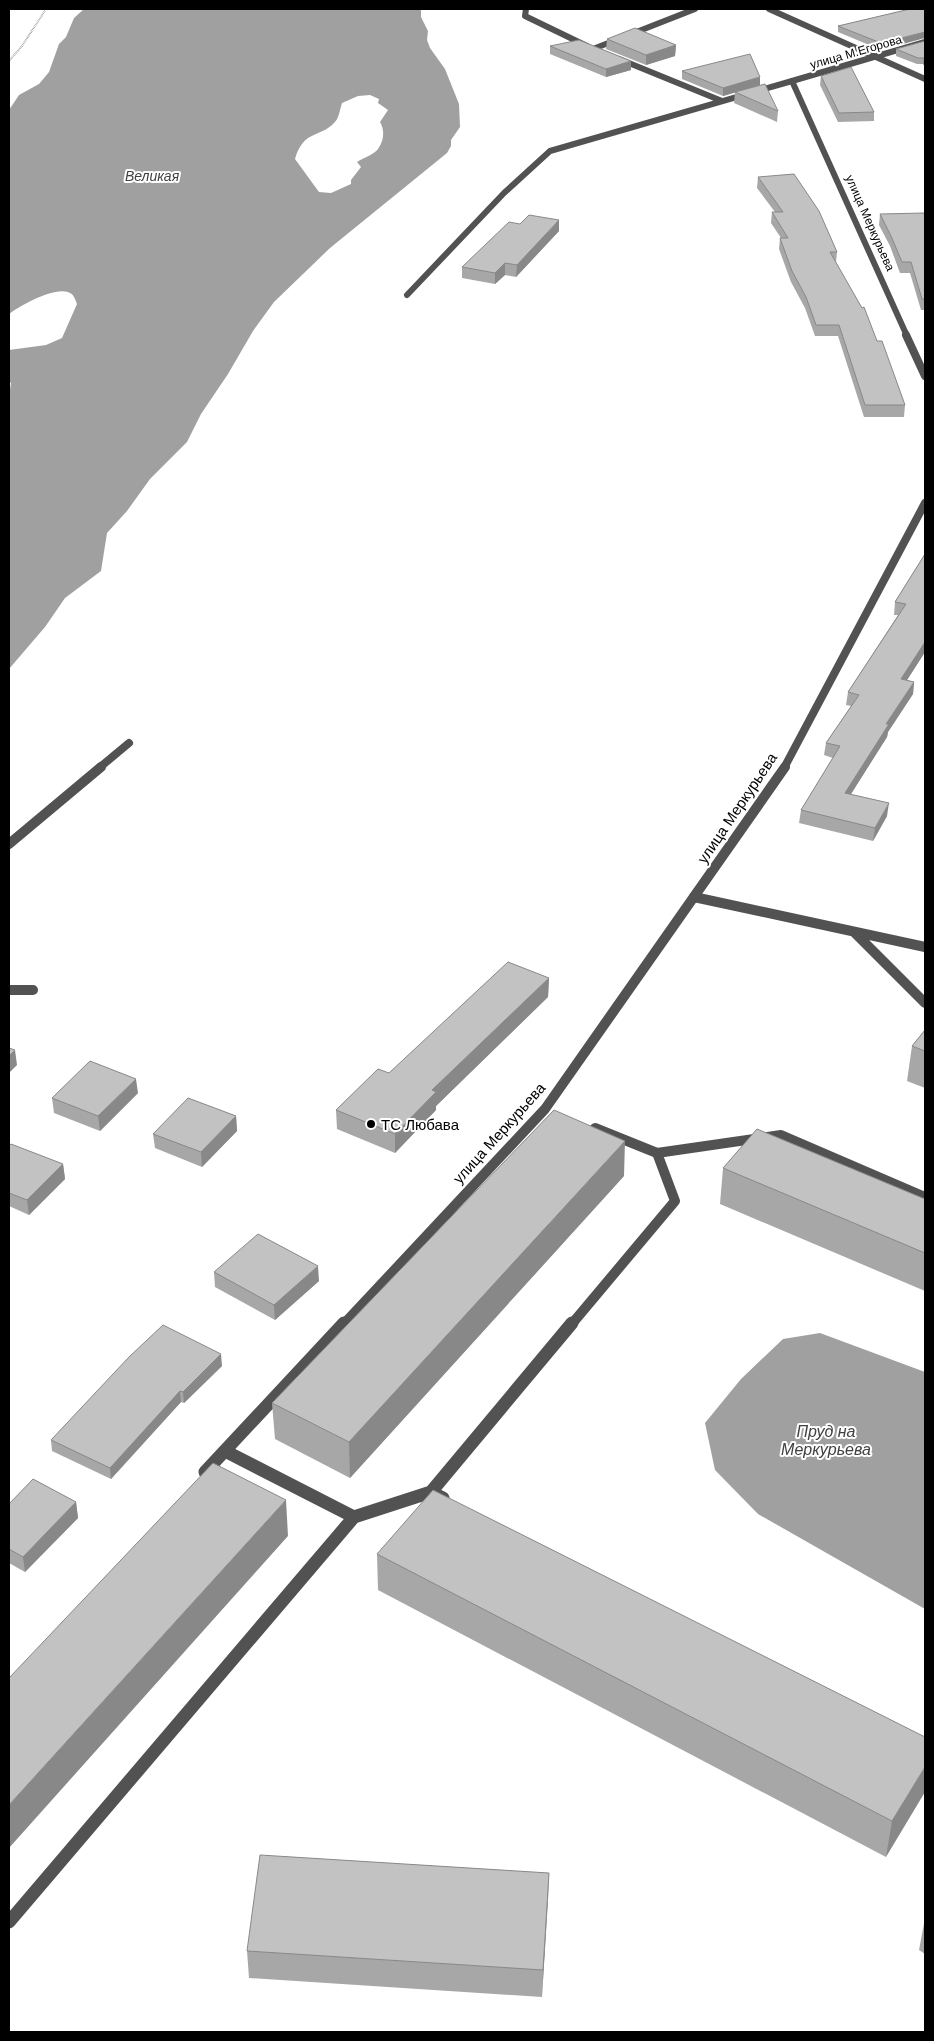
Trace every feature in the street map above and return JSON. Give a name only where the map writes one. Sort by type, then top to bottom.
[{"type":"street","points":[[526,9],[525,16],[602,52]]},
{"type":"street","points":[[593,48],[695,9]]},
{"type":"street","points":[[770,9],[925,79]]},
{"type":"street","name":"улица М.Егорова","points":[[407,295],[504,193],[550,151],[925,42]]},
{"type":"street","points":[[611,56],[722,101]]},
{"type":"street","name":"улица Меркурьева","points":[[792,81],[925,376]]},
{"type":"street","name":"улица Меркурьева","points":[[198,1480],[550,1110],[694,897],[782,772],[925,503]]},
{"type":"street","points":[[9,844],[129,743]]},
{"type":"street","points":[[694,897],[925,947]]},
{"type":"street","points":[[854,932],[925,1003]]},
{"type":"street","points":[[9,990],[33,990]]},
{"type":"street","points":[[582,1123],[657,1153],[781,1135],[925,1197]]},
{"type":"street","points":[[9,1922],[354,1517],[431,1492],[675,1201],[657,1153]]},
{"type":"street","points":[[224,1451],[354,1517]]},
{"type":"street","points":[[431,1492],[458,1506]]},
{"type":"path","points":[[9,61],[22,46],[46,9]]},
{"type":"water","name":"Великая","points":[[84,9],[421,9],[421,17],[428,31],[427,40],[430,48],[445,69],[459,104],[460,127],[451,140],[451,146],[447,153],[330,248],[274,302],[253,331],[228,374],[201,414],[187,442],[150,479],[127,511],[107,533],[101,571],[65,598],[45,627],[9,669],[9,396],[11,383],[9,382],[9,350],[46,345],[62,338],[77,304],[70,293],[54,292],[29,302],[9,314],[9,110],[19,95],[39,84],[49,72],[59,44],[66,37],[74,18]],"holes":[[[370,95],[379,99],[378,103],[388,110],[380,122],[383,128],[382,143],[376,151],[357,162],[361,167],[351,180],[351,184],[331,193],[319,192],[295,159],[299,149],[307,139],[335,122],[342,103],[358,96]]]},
{"type":"water","name":"Пруд на Меркурьева","points":[[820,1333],[925,1372],[925,1609],[758,1514],[715,1470],[705,1423],[741,1379],[783,1339]]},
{"type":"building","points":[[910,9],[925,9],[925,32],[881,43],[838,26]]},
{"type":"building","points":[[635,28],[676,45],[646,55],[607,39]]},
{"type":"building","points":[[579,40],[631,61],[606,69],[550,46]]},
{"type":"building","points":[[925,41],[925,58],[918,58],[896,49]]},
{"type":"building","points":[[750,54],[760,77],[723,88],[682,71]]},
{"type":"building","points":[[851,67],[874,112],[839,113],[821,76]]},
{"type":"building","points":[[765,84],[778,111],[735,92]]},
{"type":"building","points":[[794,174],[819,211],[837,252],[830,252],[862,308],[864,307],[877,341],[882,341],[905,405],[865,405],[839,325],[816,325],[806,297],[792,271],[780,238],[788,238],[772,212],[783,212],[758,177]]},
{"type":"building","points":[[924,213],[925,299],[922,299],[911,262],[902,262],[880,214]]},
{"type":"building","points":[[529,215],[559,220],[517,265],[505,263],[495,273],[462,267],[509,222],[520,224]]},
{"type":"building","points":[[925,554],[925,642],[901,679],[914,682],[886,724],[889,724],[845,793],[889,803],[875,828],[801,810],[840,746],[826,743],[859,695],[848,692],[906,604],[895,602]]},
{"type":"building","points":[[508,962],[549,978],[432,1090],[436,1092],[395,1134],[336,1110],[378,1069],[389,1073]]},
{"type":"building","points":[[925,1030],[925,1051],[912,1046]]},
{"type":"building","points":[[9,1048],[15,1050],[9,1056]]},
{"type":"building","points":[[90,1061],[136,1079],[98,1116],[52,1098]]},
{"type":"building","points":[[188,1098],[236,1116],[201,1152],[153,1134]]},
{"type":"building","points":[[554,1110],[625,1141],[349,1442],[272,1403]]},
{"type":"building","points":[[757,1129],[925,1199],[925,1253],[723,1168]]},
{"type":"building","points":[[11,1144],[63,1164],[27,1200],[9,1193],[9,1146]]},
{"type":"building","points":[[258,1234],[318,1266],[274,1305],[214,1272]]},
{"type":"building","points":[[163,1325],[221,1354],[183,1392],[180,1391],[110,1468],[51,1440],[129,1357]]},
{"type":"building","points":[[213,1463],[286,1500],[9,1805],[9,1678]]},
{"type":"building","points":[[33,1479],[76,1502],[23,1557],[9,1549],[9,1504]]},
{"type":"building","points":[[433,1490],[925,1737],[925,1767],[892,1821],[377,1554]]},
{"type":"building","points":[[260,1855],[549,1873],[543,1970],[247,1951]]},
{"type":"place","name":"ТС Любава","points":[[371,1124]]}]
